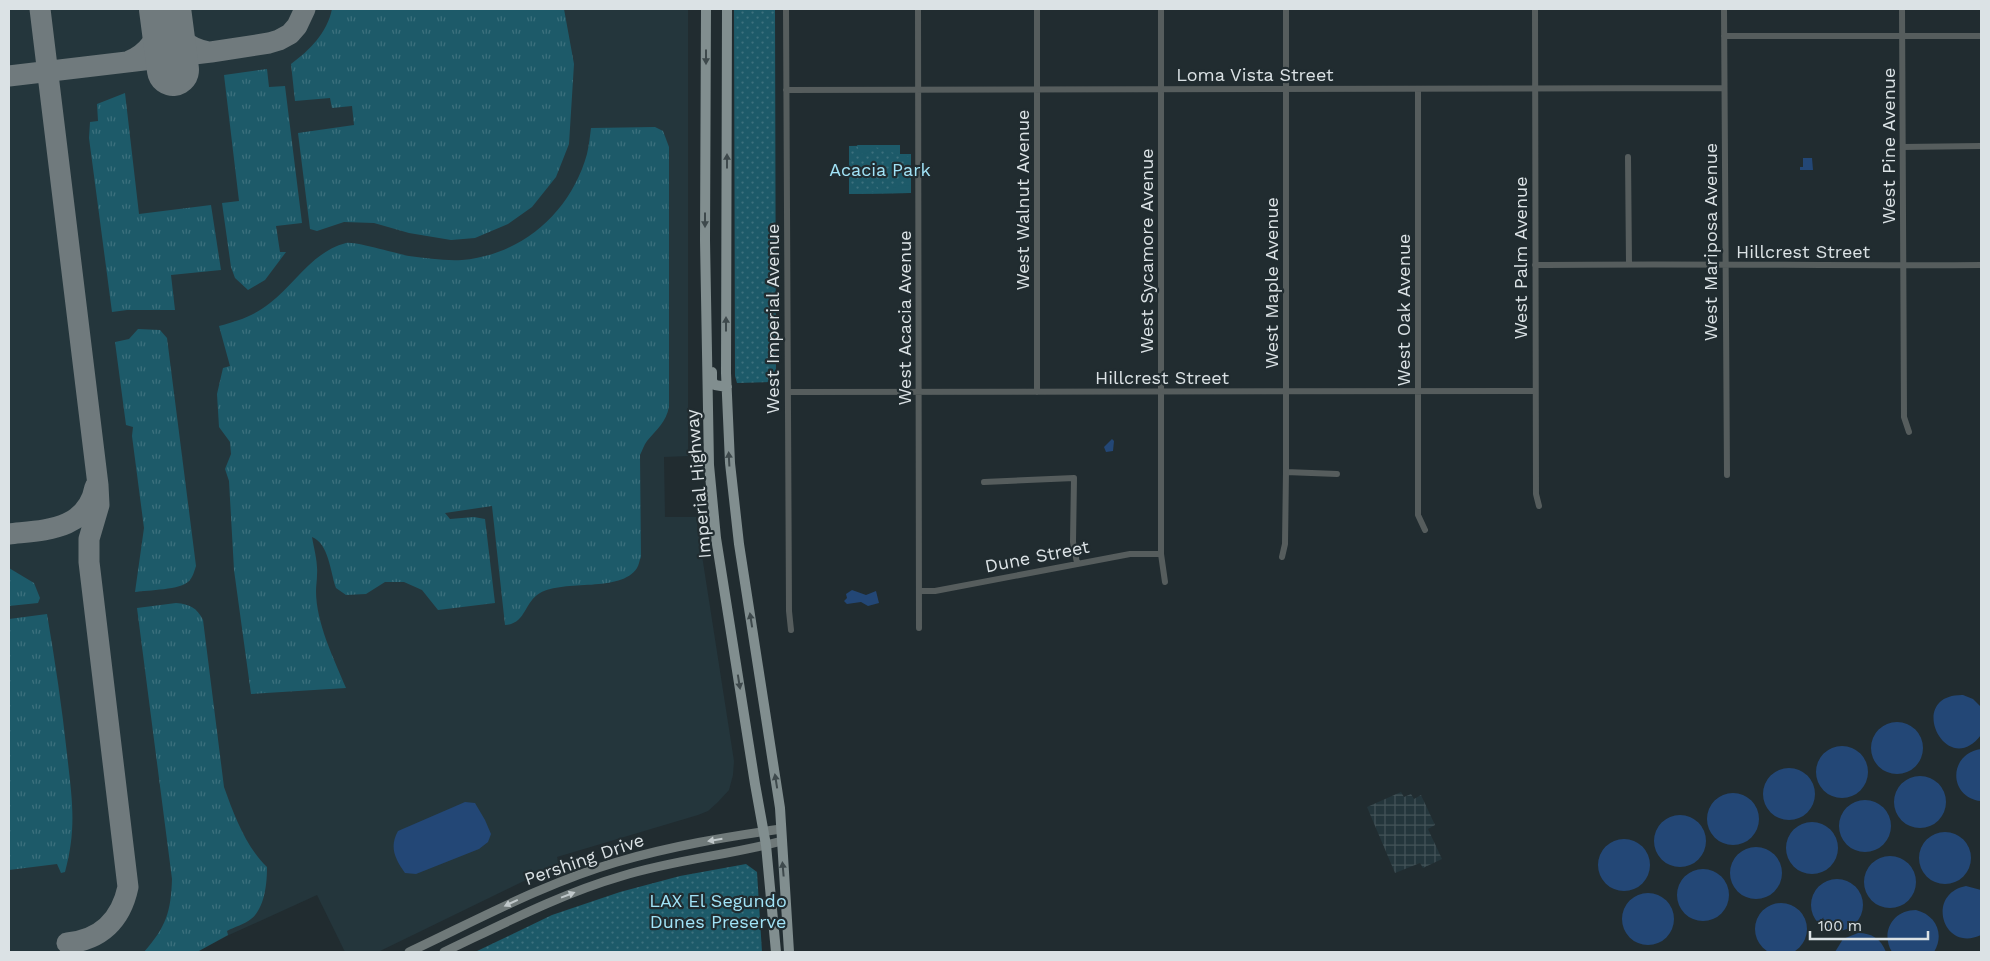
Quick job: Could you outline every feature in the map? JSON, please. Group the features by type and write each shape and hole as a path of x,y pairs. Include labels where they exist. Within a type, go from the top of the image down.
{"main road":[{"name":"Imperial Highway","path":"706,9 707,432 716,538 766,845 776,952"},
{"name":"Imperial Highway","path":"726,9 727,387 730,463 734,504 777,786 789,952"},
{"path":"706,338 711,344 712,381 715,385 727,387"},
{"name":"Pershing Drive","path":"409,952 539,890 591,870 671,848 781,829"},
{"name":"Pershing Drive","path":"444,952 544,904 622,876 674,862 782,841"}],"street":[{"name":"West Imperial Avenue","path":"786,9 789,611 791,630"},
{"name":"West Acacia Avenue","path":"918,9 920,628"},
{"name":"West Walnut Avenue","path":"1037,9 1037,392"},
{"name":"West Sycamore Avenue","path":"1160,9 1161,554 1165,582"},
{"name":"West Maple Avenue","path":"1282,557 1285,544 1286,472 1286,9"},
{"name":"West Palm Avenue","path":"1535,9 1535,391 1536,494 1539,506"},
{"name":"West Mariposa Avenue","path":"1724,9 1724,266 1727,475"},
{"name":"West Pine Avenue","path":"1902,9 1904,417 1909,432"},
{"path":"1724,36 1981,36"},
{"name":"Loma Vista Street","path":"786,90 1724,88"},
{"name":"West Oak Avenue","path":"1418,89 1418,515 1425,530"},
{"path":"1903,147 1981,146"},
{"path":"1628,157 1629,264"},
{"name":"Hillcrest Street","path":"1535,265 1981,265"},
{"name":"Hillcrest Street","path":"788,392 1535,391"},
{"path":"1286,472 1337,474"},
{"path":"984,482 1074,478 1073,542 1077,563"},
{"name":"Dune Street","path":"920,591 935,591 1130,554 1161,554"}],"shaded area":[{"path":"9,9 688,9 688,456 664,457 665,517 696,517 734,761 729,790 708,811 557,857 559,864 378,952 345,952 317,895 229,935 197,952 9,952"},
{"path":"1803,158 1812,158 1813,170 1800,170 1800,167 1803,167"},
{"path":"1112,439 1114,441 1113,451 1106,452 1104,447"},
{"path":"852,590 866,595 876,591 879,603 868,606 861,602 847,604 844,601 847,598 846,594"},
{"path":"1963,695 1973,699 1981,707 1981,735 1968,746 1955,748 1944,742 1937,732 1934,719 1936,707 1945,698"},
{"path":"1892,722 1902,722 1916,729 1923,743 1923,753 1916,767 1902,774 1892,774 1882,770 1875,763 1871,753 1871,743 1875,733 1882,726"},
{"path":"1837,746 1847,746 1861,753 1868,767 1868,777 1861,791 1847,798 1837,798 1827,794 1820,787 1816,777 1816,767 1820,757 1827,750"},
{"path":"1981,749 1981,801 1970,798 1962,792 1956,775 1962,759 1970,753"},
{"path":"1784,768 1794,768 1808,775 1815,789 1815,799 1808,813 1794,820 1784,820 1774,816 1767,809 1763,799 1763,789 1767,779 1774,772"},
{"path":"1915,776 1925,776 1939,783 1946,797 1946,807 1939,821 1925,828 1915,828 1905,824 1898,817 1894,807 1894,797 1898,787 1905,780"},
{"path":"1401,792 1404,797 1411,794 1414,799 1421,795 1435,825 1428,829 1442,859 1423,868 1420,863 1395,873 1367,807"},
{"path":"1728,793 1738,793 1752,800 1759,814 1759,824 1752,838 1738,845 1728,845 1718,841 1711,834 1707,824 1707,814 1711,804 1718,797"},
{"path":"1860,800 1870,800 1884,807 1891,821 1891,831 1884,845 1870,852 1860,852 1850,848 1843,841 1839,831 1839,821 1843,811 1850,804"},
{"path":"465,802 475,803 485,820 491,834 488,842 479,849 416,874 405,873 394,853 394,842 398,831"},
{"path":"1675,815 1685,815 1699,822 1706,836 1706,846 1699,860 1685,867 1675,867 1665,863 1658,856 1654,846 1654,836 1658,826 1665,819"},
{"path":"1807,822 1817,822 1831,829 1838,843 1838,853 1831,867 1817,874 1807,874 1797,870 1790,863 1786,853 1786,843 1790,833 1797,826"},
{"path":"1940,832 1950,832 1964,839 1971,853 1971,863 1964,877 1950,884 1940,884 1930,880 1923,873 1919,863 1919,853 1923,843 1930,836"},
{"path":"1619,839 1629,839 1643,846 1650,860 1650,870 1643,884 1629,891 1619,891 1609,887 1602,880 1598,870 1598,860 1602,850 1609,843"},
{"path":"1751,847 1761,847 1775,854 1782,868 1782,878 1775,892 1761,899 1751,899 1741,895 1734,888 1730,878 1730,868 1734,858 1741,851"},
{"path":"1885,856 1895,856 1909,863 1916,877 1916,887 1909,901 1895,908 1885,908 1875,904 1868,897 1864,887 1864,877 1868,867 1875,860"},
{"path":"1698,869 1708,869 1722,876 1729,890 1729,900 1722,914 1708,921 1698,921 1688,917 1681,910 1677,900 1677,890 1681,880 1688,873"},
{"path":"1832,879 1842,879 1856,886 1863,900 1863,910 1856,924 1842,931 1832,931 1822,927 1815,920 1811,910 1811,900 1815,890 1822,883"},
{"path":"1966,886 1981,890 1981,935 1968,938 1957,936 1949,930 1944,920 1943,910 1946,900 1953,891"},
{"path":"1643,893 1653,893 1667,900 1674,914 1674,924 1667,938 1653,945 1643,945 1633,941 1626,934 1622,924 1622,914 1626,904 1633,897"},
{"path":"1781,903 1795,907 1803,915 1807,929 1803,943 1795,951 1781,955 1767,951 1759,943 1755,929 1759,915 1767,907"},
{"path":"1916,910 1929,916 1937,926 1939,939 1934,952 1892,952 1887,937 1891,924 1901,914"},
{"path":"1858,933 1868,934 1875,938 1886,952 1835,952 1843,939"}],"green space":[{"path":"332,9 564,9 574,64 569,144 556,177 532,207 508,224 475,238 451,240 409,233 374,223 344,222 317,231 310,229 298,133 354,125 352,106 332,108 330,98 295,101 291,64 317,40 330,18"},
{"path":"734,9 775,9 776,382 737,383 735,376"},
{"path":"267,69 269,87 285,86 302,223 276,226 280,252 286,252 265,280 248,290 235,278 231,267 222,203 239,201 224,75"},
{"path":"125,93 139,214 211,205 221,270 171,275 175,310 127,310 112,312 89,138 90,122 98,121 97,104"},
{"path":"655,127 663,131 669,147 669,407 663,421 647,441 640,455 641,557 637,568 629,576 618,580 550,589 540,593 517,621 505,625 492,506 445,513 450,519 474,517 485,519 495,603 438,610 422,590 404,582 385,582 366,594 346,595 336,588 325,552 318,541 312,537 317,565 316,591 319,616 326,641 346,688 251,694 234,570 229,481 225,469 231,454 230,442 219,427 217,394 223,368 230,366 219,326 246,318 264,308 323,253 346,243 409,256 449,260 484,256 505,249 524,240 541,227 556,212 569,194 587,154 591,128"},
{"path":"857,145 900,145 900,155 891,152 886,155 884,149 874,147 868,153 862,154"},
{"name":"Acacia Park","path":"900,145 900,154 911,154 911,193 849,194 849,146"},
{"path":"905,156 910,157 910,184 905,184"},
{"path":"882,180 881,188 884,190 891,190 898,185 910,186 910,193 849,194 854,187 856,190 877,192 879,189 876,185"},
{"path":"138,329 160,330 167,338 196,566 192,578 185,584 172,588 135,592 144,528 132,436 133,427 126,425 115,342 129,339"},
{"path":"9,568 34,583 40,598 38,603 9,606"},
{"path":"176,603 192,607 203,620 224,787 236,819 247,840 267,867 266,880 262,902 256,914 249,921 227,931 228,935 197,952 144,952 158,935 166,919 169,910 172,879 137,608"},
{"path":"47,614 61,701 72,800 69,856 65,872 61,873 57,864 9,870 9,619"},
{"name":"LAX El Segundo Dunes Preserve","path":"746,864 757,872 762,952 475,952 552,915 620,892 680,876"}],"taxiway":[{"path":"40,9 98,485 99,505 89,539 89,562 128,887 120,909 108,926 90,938 67,943"},
{"path":"9,76 211,52 269,43 290,34 297,26 305,9"},
{"path":"166,14 177,34 187,44 209,52"},
{"path":"129,61 143,53 153,42 161,29 166,14"},
{"path":"9,534 49,529 62,526 73,520 83,512 90,501 95,487"}],"runway":[{"path":"165,9 173,70"}]}
